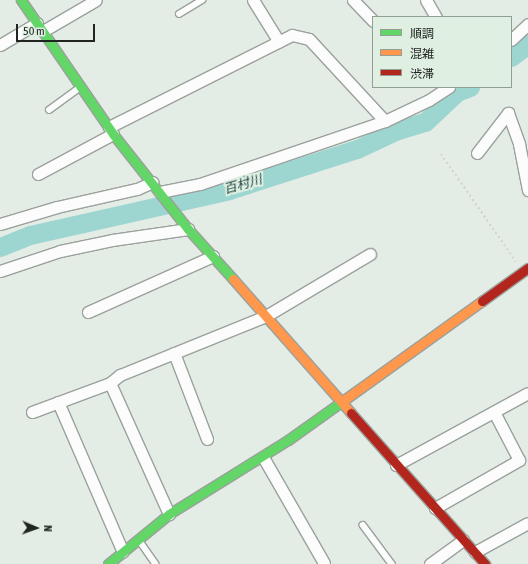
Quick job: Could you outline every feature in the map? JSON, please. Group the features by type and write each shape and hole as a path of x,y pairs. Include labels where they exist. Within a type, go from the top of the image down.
{"street":[{"path":"21,0 111,130 153,182 188,229 343,402 396,465 485,564"},
{"path":"0,45 96,0"},
{"path":"253,0 279,42"},
{"path":"353,0 372,20"},
{"path":"426,0 435,16"},
{"path":"512,39 528,24"},
{"path":"38,174 111,130 292,35 309,39 385,121"},
{"path":"162,195 200,184 385,121 429,100 447,88"},
{"path":"477,153 508,112 519,144 528,190"},
{"path":"0,224 57,207 137,189 153,182"},
{"path":"0,271 75,248 188,229"},
{"path":"32,412 110,383 120,375 266,316 370,254"},
{"path":"88,312 213,256"},
{"path":"108,564 169,514 263,457 343,402 525,270"},
{"path":"174,353 207,439"},
{"path":"110,383 169,514"},
{"path":"396,465 528,393"},
{"path":"58,402 123,552"},
{"path":"435,508 519,460 494,412"},
{"path":"263,457 324,563"},
{"path":"474,552 528,523"},
{"path":"430,564 463,540"}],"lane":[{"path":"179,14 202,0"},
{"path":"49,110 81,87"},
{"path":"363,525 392,564"},
{"path":"139,540 156,564"}],"path":[{"path":"441,154 525,270"}],"waterway":[{"name":"百村川","path":"512,56 528,44"},
{"name":"百村川","path":"0,247 30,235 229,190 357,149 395,131 425,122 457,92 467,88"}],"traffic: fast":[{"path":"21,0 113,134 188,229 233,279"},
{"path":"108,564 169,514 288,440 344,400"}],"traffic: slow":[{"path":"233,279 351,413"},
{"path":"344,400 482,301"}],"traffic: jam":[{"path":"482,301 528,268"},
{"path":"351,413 485,564"}]}
